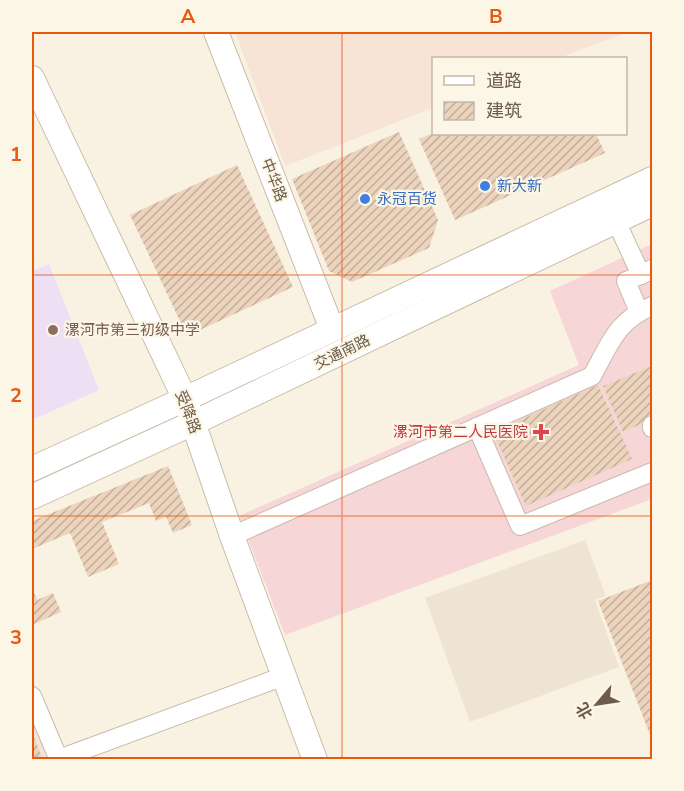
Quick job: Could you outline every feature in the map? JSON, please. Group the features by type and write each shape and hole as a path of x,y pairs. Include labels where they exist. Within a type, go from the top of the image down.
{"main road":[{"name":"中华路","path":"216,32 332,329"},
{"name":"受降路","path":"32,78 185,399 232,536 315,759"},
{"name":"交通南路","path":"32,469 652,179"},
{"name":"交通南路","path":"32,497 193,423 652,204"}],"street":[{"path":"232,536 592,376 622,324 646,309 626,281 647,272 616,221"},
{"path":"477,427 520,526 652,472"},
{"path":"32,696 59,759 284,676"}],"shaded area":[{"path":"235,32 628,32 562,57 432,57 432,108 285,166"},
{"name":"漯河市第二人民医院","path":"652,244 652,499 285,635 239,516 579,365 550,291"},
{"name":"漯河市第三初级中学","path":"49,264 99,390 32,420 32,271"},
{"path":"585,540 606,596 595,600 619,667 470,722 425,598"},
{"path":"32,678 66,759 32,759"}],"building":[{"name":"永冠百货","path":"399,132 438,220 429,248 352,282 329,271 292,179"},
{"name":"新大新","path":"432,134 596,135 605,153 455,220 419,139"},
{"path":"237,165 293,287 187,336 130,215"},
{"path":"652,366 652,419 623,432 603,386"},
{"path":"598,385 632,459 526,506 493,432"},
{"path":"168,466 192,525 173,533 166,517 156,521 149,503 102,522 119,564 88,577 70,533 32,549 32,521"},
{"path":"652,580 652,740 598,601"},
{"path":"32,587 37,600 53,593 61,612 32,625"},
{"path":"32,732 43,760 32,760"}],"place":[{"name":"新大新","path":"485,186"},
{"name":"永冠百货","path":"365,199"},
{"name":"漯河市第三初级中学","path":"53,330"},
{"name":"漯河市第二人民医院","path":"541,432"}]}
